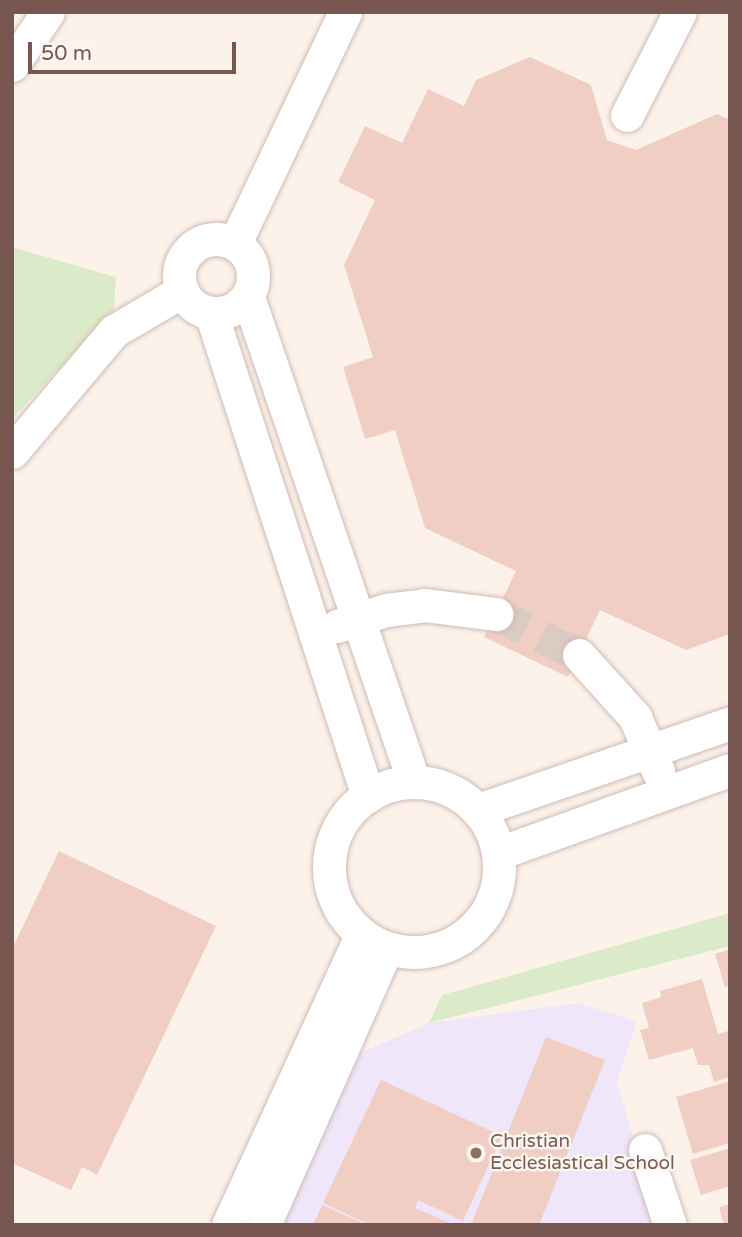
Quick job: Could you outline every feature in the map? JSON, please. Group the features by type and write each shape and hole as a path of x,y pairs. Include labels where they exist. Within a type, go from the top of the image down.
{"street":[{"path":"12,65 48,12"},
{"path":"235,243 345,12"},
{"path":"626,115 680,12"},
{"path":"212,238 235,243 251,261 253,286 248,297 232,310 211,313 199,309 181,291 179,268 191,248 212,238"},
{"path":"12,452 114,331 181,291"},
{"path":"248,297 414,782"},
{"path":"211,313 368,796"},
{"path":"316,634 358,618 424,605 496,614"},
{"path":"579,654 635,717 667,792"},
{"path":"478,810 730,723"},
{"path":"499,853 730,769"},
{"path":"414,782 449,790 478,810 499,853 499,882 489,909 470,932 444,947 416,953 374,941 338,903 329,863 334,837 348,814 368,796 414,782"},
{"path":"228,1225 374,941"},
{"path":"264,1225 374,941"},
{"path":"645,1150 670,1225"}],"shaded area":[{"name":"Christian Ecclesiastical School","path":"579,1003 637,1022 617,1082 659,1225 280,1225 361,1053 429,1023"}],"green space":[{"path":"12,247 116,277 114,309 12,419"},
{"path":"730,913 730,946 429,1023 442,995"}],"building":[{"path":"530,57 591,85 607,140 636,150 717,114 730,120 730,634 686,650 600,610 568,677 484,637 516,571 425,528 395,430 365,439 343,367 373,357 344,265 375,200 338,182 365,126 402,143 428,89 464,106 476,80"},
{"path":"59,851 216,926 97,1175 82,1167 71,1190 12,1163 12,949"},
{"path":"730,949 730,986 725,987 715,954"},
{"path":"702,979 718,1034 728,1031 730,1038 730,1077 714,1082 709,1065 698,1065 693,1048 649,1060 640,1030 649,1028 642,1003 661,997 660,991"},
{"path":"546,1037 605,1060 539,1225 471,1225"},
{"path":"381,1080 502,1136 463,1221 418,1200 415,1208 454,1225 370,1225 323,1203"},
{"path":"730,1081 730,1143 693,1154 676,1097"},
{"path":"730,1148 730,1186 701,1195 690,1160"},
{"path":"730,1204 730,1225 724,1225 719,1207"},
{"path":"322,1205 367,1225 313,1225"}],"tunnel":[{"path":"496,614 579,655"}],"place":[{"name":"Christian Ecclesiastical School","path":"476,1153"}]}
